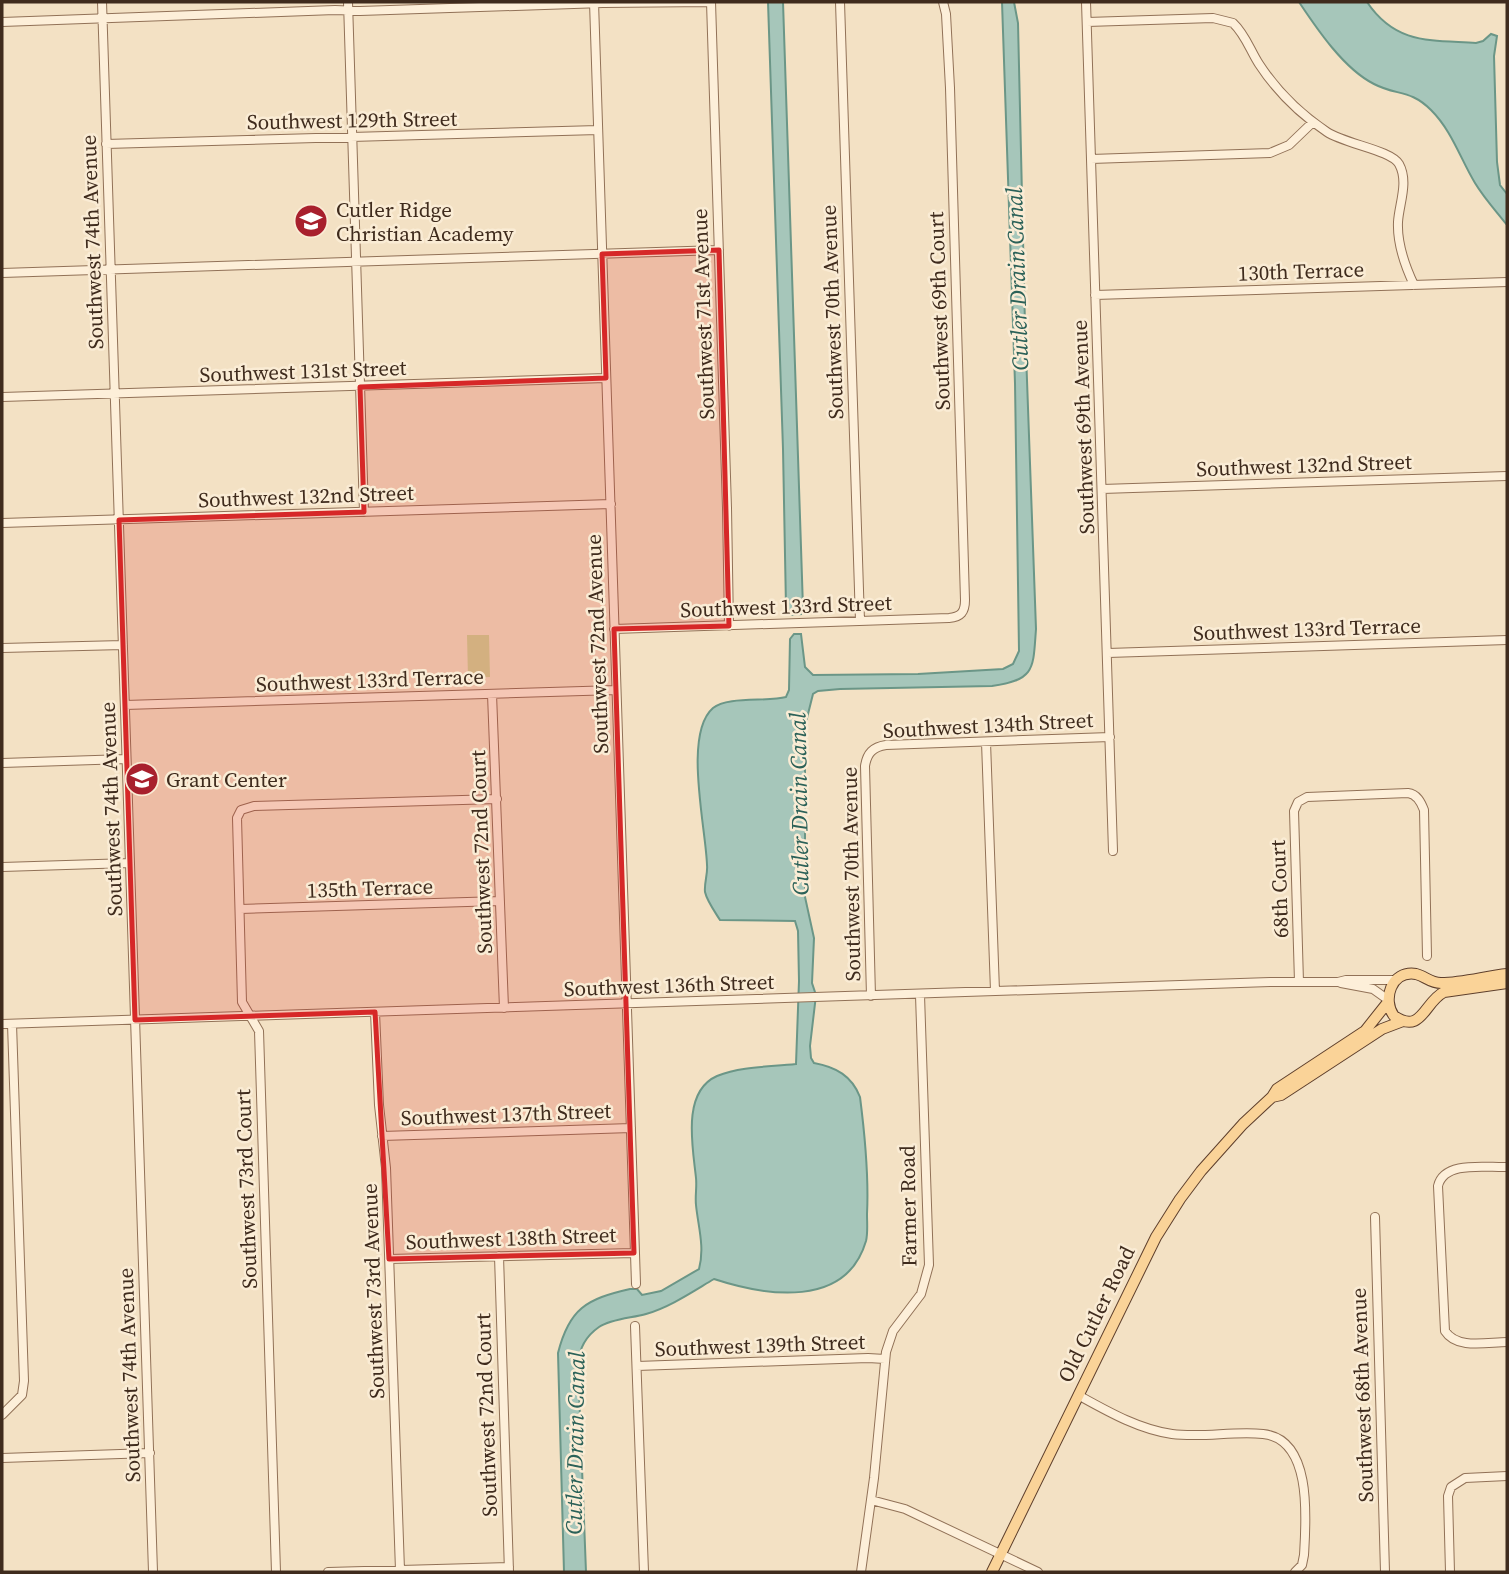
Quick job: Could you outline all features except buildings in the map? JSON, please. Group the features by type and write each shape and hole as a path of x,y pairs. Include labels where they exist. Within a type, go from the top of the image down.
{"main road":[{"path":"1272,1097 1277,1088 1365,1031 1387,1001 1396,980 1414,974 1443,983 1507,974"},
{"path":"1427,980 1429,1004"},
{"path":"1272,1097 1281,1095 1382,1030 1403,1021 1420,1018 1437,995 1448,990 1507,983"},
{"path":"1387,1001 1391,1013 1403,1021"},
{"name":"Old Cutler Road","path":"992,1572 1148,1251 1180,1199 1220,1148 1272,1097"}],"street":[{"name":"Southwest 74th Avenue","path":"102,2 153,1572"},
{"path":"2,22 348,6 711,2"},
{"name":"Southwest 71st Avenue","path":"711,2 729,626"},
{"name":"Southwest 70th Avenue","path":"840,2 860,621"},
{"name":"Southwest 69th Court","path":"943,2 946,14 950,101 965,572 965,605 958,616"},
{"name":"Southwest 69th Avenue","path":"1086,2 1113,851"},
{"name":"Southwest 72nd Avenue","path":"594,3 636,1284"},
{"path":"348,6 364,512"},
{"path":"1087,22 1213,18 1229,21 1241,32 1256,60 1275,86 1313,122 1346,142 1386,153 1399,165 1403,186 1398,220 1399,241 1414,285"},
{"path":"1091,159 1270,153 1289,145 1313,122"},
{"name":"Southwest 129th Street","path":"106,144 598,130"},
{"path":"2,273 719,250"},
{"name":"130th Terrace","path":"1095,295 1507,282"},
{"name":"Southwest 131st Street","path":"2,397 606,378"},
{"name":"Southwest 132nd Street","path":"1102,489 1507,476"},
{"name":"Southwest 132nd Street","path":"2,523 611,504"},
{"name":"Southwest 133rd Street","path":"614,629 958,616"},
{"name":"Southwest 133rd Terrace","path":"1108,653 1507,640"},
{"path":"2,648 123,645"},
{"name":"Southwest 133rd Terrace","path":"125,705 616,690"},
{"name":"Southwest 72nd Court","path":"492,694 504,1008"},
{"name":"Southwest 134th Street","path":"869,752 886,745 1110,737"},
{"path":"986,742 995,991"},
{"name":"Southwest 70th Avenue","path":"869,752 865,766 871,996"},
{"path":"2,763 126,759"},
{"name":"68th Court","path":"1299,982 1294,811 1302,798 1412,793 1420,801 1423,810 1427,956"},
{"name":"Southwest 73rd Court","path":"276,1572 259,1031 242,1002 237,822 242,810 258,806 497,799"},
{"path":"2,867 130,863"},
{"name":"135th Terrace","path":"240,909 500,901"},
{"name":"Southwest 136th Street","path":"1338,982 1396,980"},
{"name":"Southwest 136th Street","path":"2,1024 1299,982 1338,982 1373,989 1387,1001"},
{"name":"Farmer Road","path":"862,1572 885,1359 893,1331 921,1294 929,1265 920,995"},
{"name":"Southwest 73rd Avenue","path":"375,1012 385,1158 400,1570"},
{"path":"2,1415 16,1403 23,1392 12,1024"},
{"name":"Southwest 137th Street","path":"382,1136 631,1128"},
{"path":"1507,1167 1455,1169 1443,1175 1438,1186 1442,1313 1445,1331 1449,1338 1461,1343 1507,1342"},
{"name":"Southwest 68th Avenue","path":"1375,1217 1385,1572"},
{"name":"Southwest 138th Street","path":"389,1259 634,1253"},
{"name":"Southwest 72nd Court","path":"499,1256 509,1569"},
{"path":"635,1326 644,1572"},
{"name":"Southwest 139th Street","path":"637,1366 885,1359"},
{"path":"1077,1395 1130,1421 1158,1431 1181,1435 1265,1434 1284,1444 1299,1464 1303,1485 1304,1555 1302,1565 1295,1572"},
{"path":"2,1458 150,1453"},
{"path":"1450,1572 1448,1494 1454,1483 1465,1478 1507,1476"},
{"path":"871,1500 905,1509 1038,1572"},
{"path":"328,1572 509,1569"}],"highlighted area":[{"path":"719,250 729,626 614,629 634,1253 389,1259 375,1012 135,1020 119,520 364,512 360,387 606,378 602,254"}],"green space":[{"path":"467,635 489,635 490,677 468,678"}],"water":[{"path":"768,2 783,2 803,608 801,614 791,615 786,607"},
{"name":"Cutler Drain Canal","path":"1002,2 1014,2 1018,23 1036,629 1032,663 1024,676 992,686 840,689 813,694 805,726 805,897 814,938 812,983 816,995 811,1058 814,1063 829,1067 848,1078 860,1097 867,1170 866,1241 856,1263 841,1278 823,1287 802,1292 780,1292 757,1290 714,1279 664,1307 609,1322 590,1334 580,1353 578,1364 586,1572 564,1572 558,1353 562,1338 574,1316 591,1302 630,1289 637,1289 642,1295 661,1291 699,1269 701,1245 692,1137 694,1107 698,1094 717,1076 746,1069 796,1064 799,981 798,931 795,921 720,920 705,892 707,865 698,782 699,738 704,721 719,704 786,697 789,690 790,639 794,634 801,634 805,667 813,675 918,674 1003,669 1013,664 1019,651 1015,383"},
{"path":"1299,2 1367,2 1390,26 1415,38 1476,43 1491,34 1497,36 1494,56 1497,162 1500,185 1507,194 1507,225 1479,189 1450,136 1431,110 1410,96 1374,84 1352,69 1332,48"}],"place":[{"name":"Cutler Ridge Christian Academy","path":"311,221"},
{"name":"Grant Center","path":"142,779"}]}
